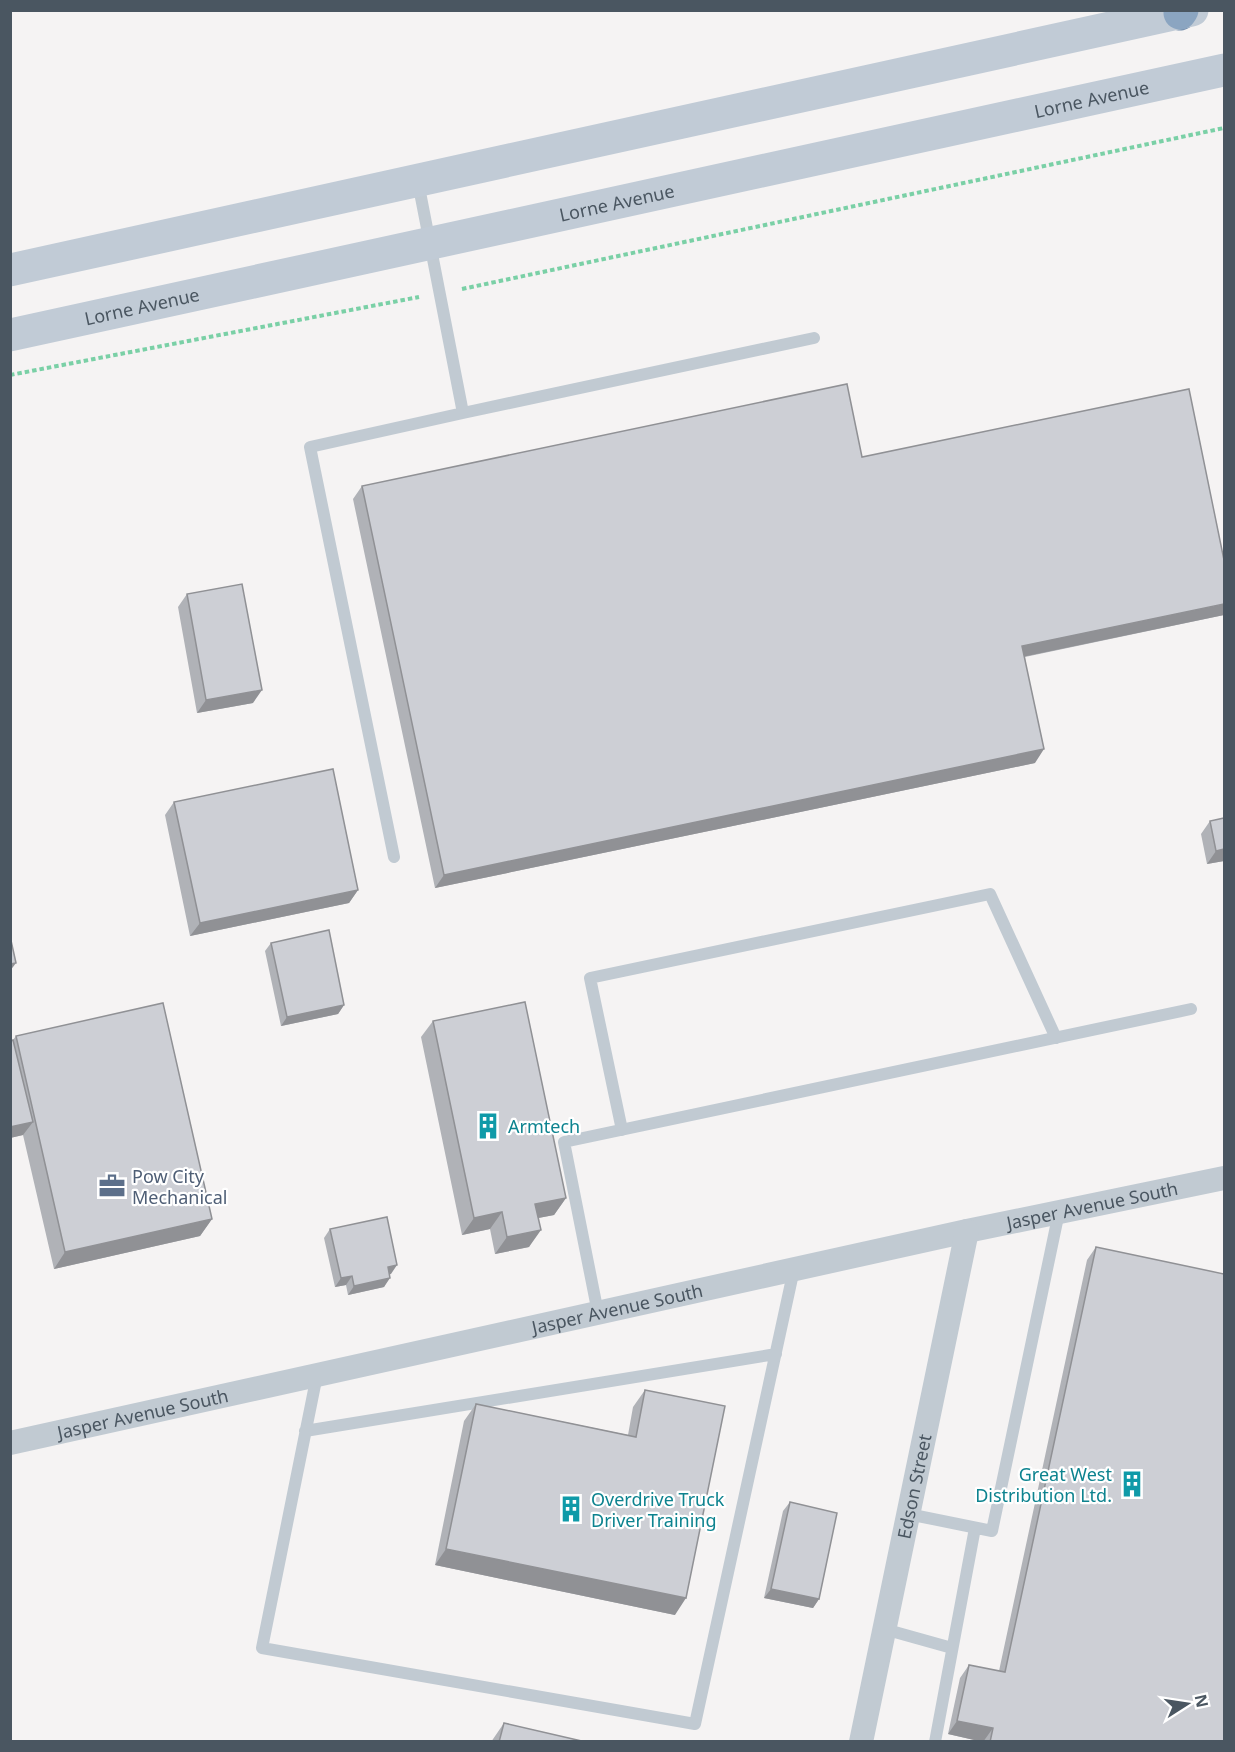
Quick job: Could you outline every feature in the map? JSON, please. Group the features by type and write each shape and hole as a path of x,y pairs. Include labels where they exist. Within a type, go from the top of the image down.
{"main road":[{"path":"10,270 1185,11"},
{"name":"Lorne Avenue","path":"10,335 1224,70"}],"street":[{"name":"Jasper Avenue South","path":"10,1443 967,1231 1224,1178"},
{"name":"Edson Street","path":"861,1742 967,1231"}],"lane":[{"path":"418,181 432,243 463,413"},
{"path":"394,857 310,447 814,338"},
{"path":"622,1130 590,978 990,894 1056,1038"},
{"path":"598,1312 564,1142 1191,1009"},
{"path":"908,1514 992,1531 1059,1212"},
{"path":"317,1375 262,1648 695,1724 794,1269"},
{"path":"305,1431 776,1354"},
{"path":"935,1742 975,1528"},
{"path":"884,1629 952,1648"}],"path":[{"path":"10,375 441,293 1224,128"}],"building":[{"path":"847,384 862,457 1189,389 1224,560 1224,604 1022,646 1044,749 444,875 362,486"},
{"path":"242,584 262,690 206,700 187,594"},
{"path":"333,769 358,890 200,923 174,802"},
{"path":"1224,818 1224,849 1216,851 1210,821"},
{"path":"329,930 344,1005 287,1017 271,943"},
{"path":"10,936 16,963 10,964"},
{"name":"Armtech","path":"525,1002 566,1198 535,1204 541,1230 507,1237 502,1212 474,1218 433,1021"},
{"name":"Pow City Mechanical","path":"163,1003 212,1219 65,1252 16,1036"},
{"path":"13,1040 33,1122 10,1127 10,1041"},
{"path":"387,1217 397,1265 388,1267 390,1278 354,1286 352,1276 341,1278 330,1229"},
{"name":"Great West Distribution Ltd.","path":"1096,1247 1224,1274 1224,1742 990,1742 993,1728 957,1721 969,1665 1005,1672"},
{"name":"Overdrive Truck Driver Training","path":"645,1390 725,1406 686,1598 446,1549 476,1404 636,1437"},
{"path":"790,1502 837,1513 819,1599 771,1589"},
{"path":"504,1723 586,1742 499,1742"}],"place":[{"name":"Armtech","path":"488,1126"},
{"name":"Pow City Mechanical","path":"112,1186"},
{"name":"Great West Distribution Ltd.","path":"1132,1484"},
{"name":"Overdrive Truck Driver Training","path":"571,1509"}]}
